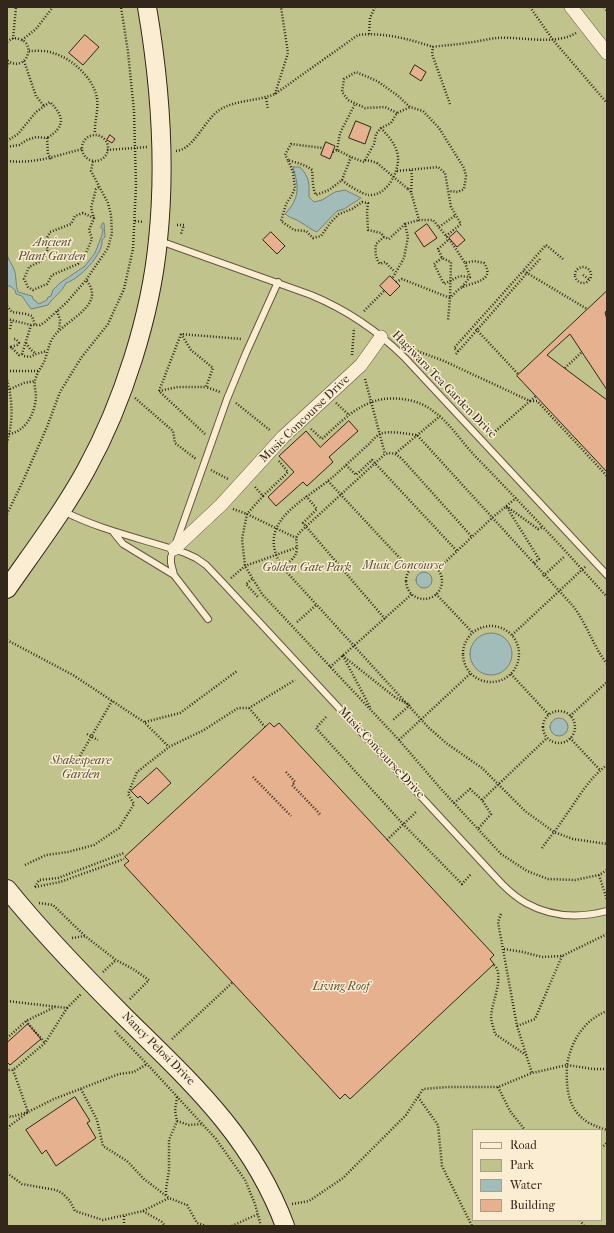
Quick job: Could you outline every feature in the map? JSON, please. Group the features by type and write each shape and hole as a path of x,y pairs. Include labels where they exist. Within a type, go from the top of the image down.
{"street":[{"path":"7,589 62,510 98,448 123,387 146,309 158,240 161,198 160,128 155,57 148,7"},
{"path":"571,7 607,53"},
{"name":"Music Concourse Drive","path":"174,549 221,505 283,437 361,365 382,337"},
{"name":"Nancy Pelosi Drive","path":"7,889 70,961 218,1111 260,1171 285,1226"}],"lane":[{"name":"Hagiwara Tea Garden Drive","path":"158,240 278,282 335,306 382,337 406,358 607,575"},
{"path":"174,575 171,563 174,549 227,399 278,282"},
{"name":"Music Concourse Drive","path":"62,510 80,520 113,532 174,549 196,558 219,578 510,891 526,903 555,913 577,916 607,911"},
{"path":"113,532 123,544 174,575 208,619"}],"path":[{"path":"13,38 16,7"},
{"path":"22,40 36,29 53,7"},
{"path":"7,514 47,427 60,392 81,358 108,324 124,289 133,248 136,148 128,52 121,7"},
{"path":"275,94 288,53 281,7"},
{"path":"369,34 370,18 375,7"},
{"path":"530,7 553,40 607,103"},
{"path":"604,7 607,10"},
{"path":"174,151 184,149 211,118 221,109 266,98 275,94 358,35 369,34 395,37 415,41 433,47 497,38 553,40 572,35 585,26"},
{"path":"7,42 13,38 22,40 27,44 29,51 24,61 18,63 8,61 7,67"},
{"path":"433,47 432,54 450,104"},
{"path":"29,51 52,52 66,58 79,68 90,81 96,95 97,108 95,134"},
{"path":"24,61 36,96 44,106"},
{"path":"397,113 385,108 365,108 348,100 342,92 344,79 356,72 377,81 397,95 410,107 424,111 439,128 464,168 466,176 464,190 458,192 449,191"},
{"path":"266,98 268,109"},
{"path":"7,140 18,134 36,112 50,102 61,116 62,121 57,132 46,138 36,137 19,145 7,148"},
{"path":"337,150 340,133 355,104"},
{"path":"365,160 374,144 376,134 381,128 391,123 397,113 410,107"},
{"path":"342,180 364,194 374,195 384,189 397,171 398,156 393,143 381,128"},
{"path":"95,134 104,138 107,142 107,150 102,159 93,161 87,159 83,155 82,144 90,135 95,134"},
{"path":"46,138 48,154 51,159"},
{"path":"323,148 291,144 285,155 293,172 295,188 286,204 281,221 294,230 306,231 313,238 321,236 339,214 352,209 362,202 368,202 368,230 381,233 384,237 389,239 405,224 420,220 433,220 449,239 465,263 470,277"},
{"path":"107,150 149,147"},
{"path":"7,161 34,162 51,159 82,149"},
{"path":"333,152 337,150"},
{"path":"337,150 364,162 365,160 377,163 411,192"},
{"path":"288,160 305,165 312,170 314,184 313,190 316,195 329,190 342,180 345,176 351,157"},
{"path":"7,319 31,325 40,325 45,322 67,302 86,280 108,248 112,233 111,215 108,203 91,171 93,161"},
{"path":"397,171 438,167 446,173 446,184 449,191 451,206 461,224 446,236"},
{"path":"411,169 411,192 420,220"},
{"path":"94,218 83,213 75,216 71,224 50,232 45,242 48,249 43,260 29,267 24,279 28,287 33,290 47,284 52,275 78,264 85,255 92,239 89,230 94,218 91,208 96,189 100,187"},
{"path":"439,227 456,215"},
{"path":"135,221 146,222"},
{"path":"177,225 184,224 181,234"},
{"path":"392,279 404,258 408,237 405,224"},
{"path":"384,237 376,244 376,259 380,264 385,262 395,272"},
{"path":"448,320 451,262 442,258 438,249 449,239"},
{"path":"540,259 457,353 454,348 547,244 563,259"},
{"path":"442,258 434,264 444,284 460,276 470,277"},
{"path":"462,287 485,278 487,272 487,267 484,263 474,261 465,263"},
{"path":"582,268 589,269 592,276 590,280 585,283 577,281 575,274 576,270 582,268"},
{"path":"523,271 587,309"},
{"path":"583,275 590,280"},
{"path":"450,298 470,277"},
{"path":"396,282 402,279 450,298"},
{"path":"9,434 14,433 24,427 34,410 36,398 35,381 45,360 51,340 89,304 93,293 91,286 86,280"},
{"path":"364,311 384,291"},
{"path":"7,306 12,312 32,316 35,325"},
{"path":"57,311 60,320 59,331"},
{"path":"7,329 10,329 12,320"},
{"path":"22,354 31,325"},
{"path":"473,326 518,374"},
{"path":"350,376 354,327"},
{"path":"181,334 242,339 246,353"},
{"path":"181,334 191,350 213,368 206,387"},
{"path":"159,391 181,334"},
{"path":"7,348 17,346 19,343 16,339 13,339"},
{"path":"26,343 36,354"},
{"path":"11,347 19,355 22,354 30,357 47,350"},
{"path":"408,348 444,361 530,401 537,401 607,476"},
{"path":"565,368 582,352"},
{"path":"361,365 381,434 385,454"},
{"path":"7,371 39,371"},
{"path":"7,380 10,389 12,422 7,443"},
{"path":"10,389 24,383 35,381"},
{"path":"123,387 173,431 175,443 204,466 243,481 263,496"},
{"path":"159,391 178,387 206,387 222,393"},
{"path":"159,391 204,434 207,435"},
{"path":"483,442 536,396"},
{"path":"302,420 322,439 348,414 371,402 389,398 409,400 432,410 440,416 471,452 543,526 607,597"},
{"path":"236,403 274,434 283,437"},
{"path":"296,538 385,454 396,453 440,416"},
{"path":"607,664 596,648 578,612 417,435 396,432 381,434 328,481 306,496 286,513 280,520 276,529 273,542 276,555 283,568 410,705 421,719 446,743 482,768 530,815 554,832 591,843 607,844"},
{"path":"270,450 288,472 247,514 242,539 245,566 262,594 373,711 500,854 527,871 548,878 575,880 599,875 607,870"},
{"path":"396,453 472,537"},
{"path":"346,465 356,475 372,460 457,552"},
{"path":"328,481 410,569"},
{"path":"306,496 317,509 303,523 385,619"},
{"path":"438,569 492,518 516,498"},
{"path":"506,506 538,529 543,526"},
{"path":"506,506 539,559 534,564"},
{"path":"247,514 296,538"},
{"path":"283,568 297,554 298,547 296,538"},
{"path":"231,578 245,566 298,547"},
{"path":"542,576 564,557"},
{"path":"424,562 429,563 438,569 442,579 440,590 436,594 427,599 422,599 412,594 406,585 407,574 410,569 419,563 424,562"},
{"path":"512,635 588,564"},
{"path":"252,579 246,584 259,598"},
{"path":"330,667 412,594"},
{"path":"436,594 473,634"},
{"path":"297,622 316,605"},
{"path":"493,626 504,629 512,635 517,644 519,656 517,666 511,674 501,680 490,682 480,679 471,673 465,663 464,653 466,642 473,634 482,628 493,626"},
{"path":"7,640 73,675 144,722 170,747"},
{"path":"343,656 396,698 410,705"},
{"path":"343,656 373,711"},
{"path":"144,722 180,714 237,671"},
{"path":"399,740 471,673"},
{"path":"511,674 549,715"},
{"path":"25,864 46,855 68,852 94,845 119,828 134,804 128,794 137,772 170,747 204,730 238,708 249,708 295,680"},
{"path":"570,716 607,682"},
{"path":"80,756 112,701"},
{"path":"392,721 410,705"},
{"path":"249,708 265,727"},
{"path":"558,711 564,712 570,716 573,720 575,728 574,733 570,738 565,742 558,743 547,738 543,727 545,720 549,715 558,711"},
{"path":"326,717 316,728 403,824 462,884 471,874"},
{"path":"87,734 98,740"},
{"path":"482,800 547,738"},
{"path":"570,738 600,770"},
{"path":"542,848 565,818 577,798 600,770 607,765"},
{"path":"286,772 295,782 292,785 320,814 318,815"},
{"path":"253,777 291,816"},
{"path":"454,803 470,789 482,800 491,814 478,829"},
{"path":"387,840 417,811"},
{"path":"124,853 58,878 40,880 35,887 60,882 124,859"},
{"path":"599,875 607,900"},
{"path":"38,903 53,905 85,936 116,960 133,969 148,980 129,1000"},
{"path":"501,914 498,922 517,1026 532,1073"},
{"path":"503,949 542,957 562,956 607,934"},
{"path":"72,938 85,936"},
{"path":"517,1026 535,1019 562,956"},
{"path":"103,972 116,960"},
{"path":"494,965 497,968 499,977 491,1017 495,1034 527,1055"},
{"path":"172,1039 233,982"},
{"path":"7,1070 14,1070 45,1043 67,1008 80,995 85,1001"},
{"path":"7,1000 67,1008"},
{"path":"7,1038 26,1021 55,1007"},
{"path":"607,1011 589,1021 579,1032 569,1051 566,1085 570,1100 577,1113 589,1123 607,1130"},
{"path":"26,1021 45,1043"},
{"path":"111,1027 216,1139 245,1180 262,1226"},
{"path":"7,1128 28,1112 54,1099 119,1074 134,1072 147,1064"},
{"path":"292,1204 309,1201 342,1178 406,1115 423,1089 448,1087 498,1087 532,1073 567,1065 593,1069 607,1069"},
{"path":"14,1070 28,1112"},
{"path":"498,1087 510,1111 524,1129"},
{"path":"81,1089 97,1120 103,1146 127,1161 144,1179 167,1197 187,1205 196,1224 206,1226"},
{"path":"167,1197 166,1189 169,1170 169,1140 177,1120 175,1111 177,1096"},
{"path":"418,1097 438,1125 442,1166 472,1226"},
{"path":"7,1115 11,1116 28,1112"},
{"path":"177,1120 189,1125 203,1124"},
{"path":"7,1173 22,1184 56,1190 62,1193 70,1201 76,1211 103,1220 143,1211 167,1197"},
{"path":"143,1211 162,1222 165,1226"},
{"path":"232,1226 258,1214"},
{"path":"124,1215 124,1226"}],"green space":[{"name":"Golden Gate Park","path":"7,7 607,7 607,1226 7,1226"}],"water":[{"path":"293,167 300,167 306,174 309,184 309,197 314,202 322,200 335,192 345,190 361,198 344,209 337,211 317,232 285,214 293,203 297,192"},
{"path":"103,223 105,237 102,240 102,246 95,259 77,277 66,283 48,305 31,309 22,296 16,294 15,290 10,286 7,286 7,255 15,272 18,292 32,296 33,299 39,304 47,300 48,297 51,296 53,290 60,283 85,266 95,253 102,235 103,229 101,228"},
{"path":"421,572 427,572 432,577 430,586 427,588 421,588 416,583 416,577"},
{"path":"487,633 495,633 503,636 509,642 512,654 509,666 503,672 495,675 487,675 479,672 473,666 470,658 470,650 473,642 479,636"},
{"path":"559,718 565,721 568,727 565,733 559,736 553,733 550,727 553,721"}],"building":[{"path":"85,35 99,47 83,65 69,53"},
{"path":"415,65 426,72 421,81 410,74"},
{"path":"356,121 371,127 365,144 349,138"},
{"path":"110,135 115,139 112,143 107,140"},
{"path":"326,142 335,146 330,159 321,155"},
{"path":"427,224 437,238 424,247 415,233"},
{"path":"457,231 465,240 457,247 449,238"},
{"path":"271,232 285,246 277,254 263,240"},
{"path":"390,276 400,286 390,296 380,286"},
{"path":"607,291 607,311 605,312 607,320 607,390 570,334 547,355 607,400 607,472 517,376"},
{"path":"349,421 358,431 329,457 333,462 307,486 303,482 276,506 268,497 294,472 279,456 306,431 320,447"},
{"name":"Living Roof","path":"270,723 274,727 279,723 494,955 490,959 494,964 350,1099 345,1094 340,1099 124,865 129,861 125,857"},
{"path":"157,768 171,783 148,804 140,796 138,798 131,791"},
{"path":"28,1024 41,1039 10,1065 7,1062 7,1043"},
{"path":"75,1097 90,1121 87,1123 96,1138 56,1166 46,1150 42,1154 26,1130"}],"park label":[{"name":"Ancient Plant Garden","path":"52,250"},
{"name":"Music Concourse","path":"403,566"},
{"name":"Shakespeare Garden","path":"81,768"}]}
